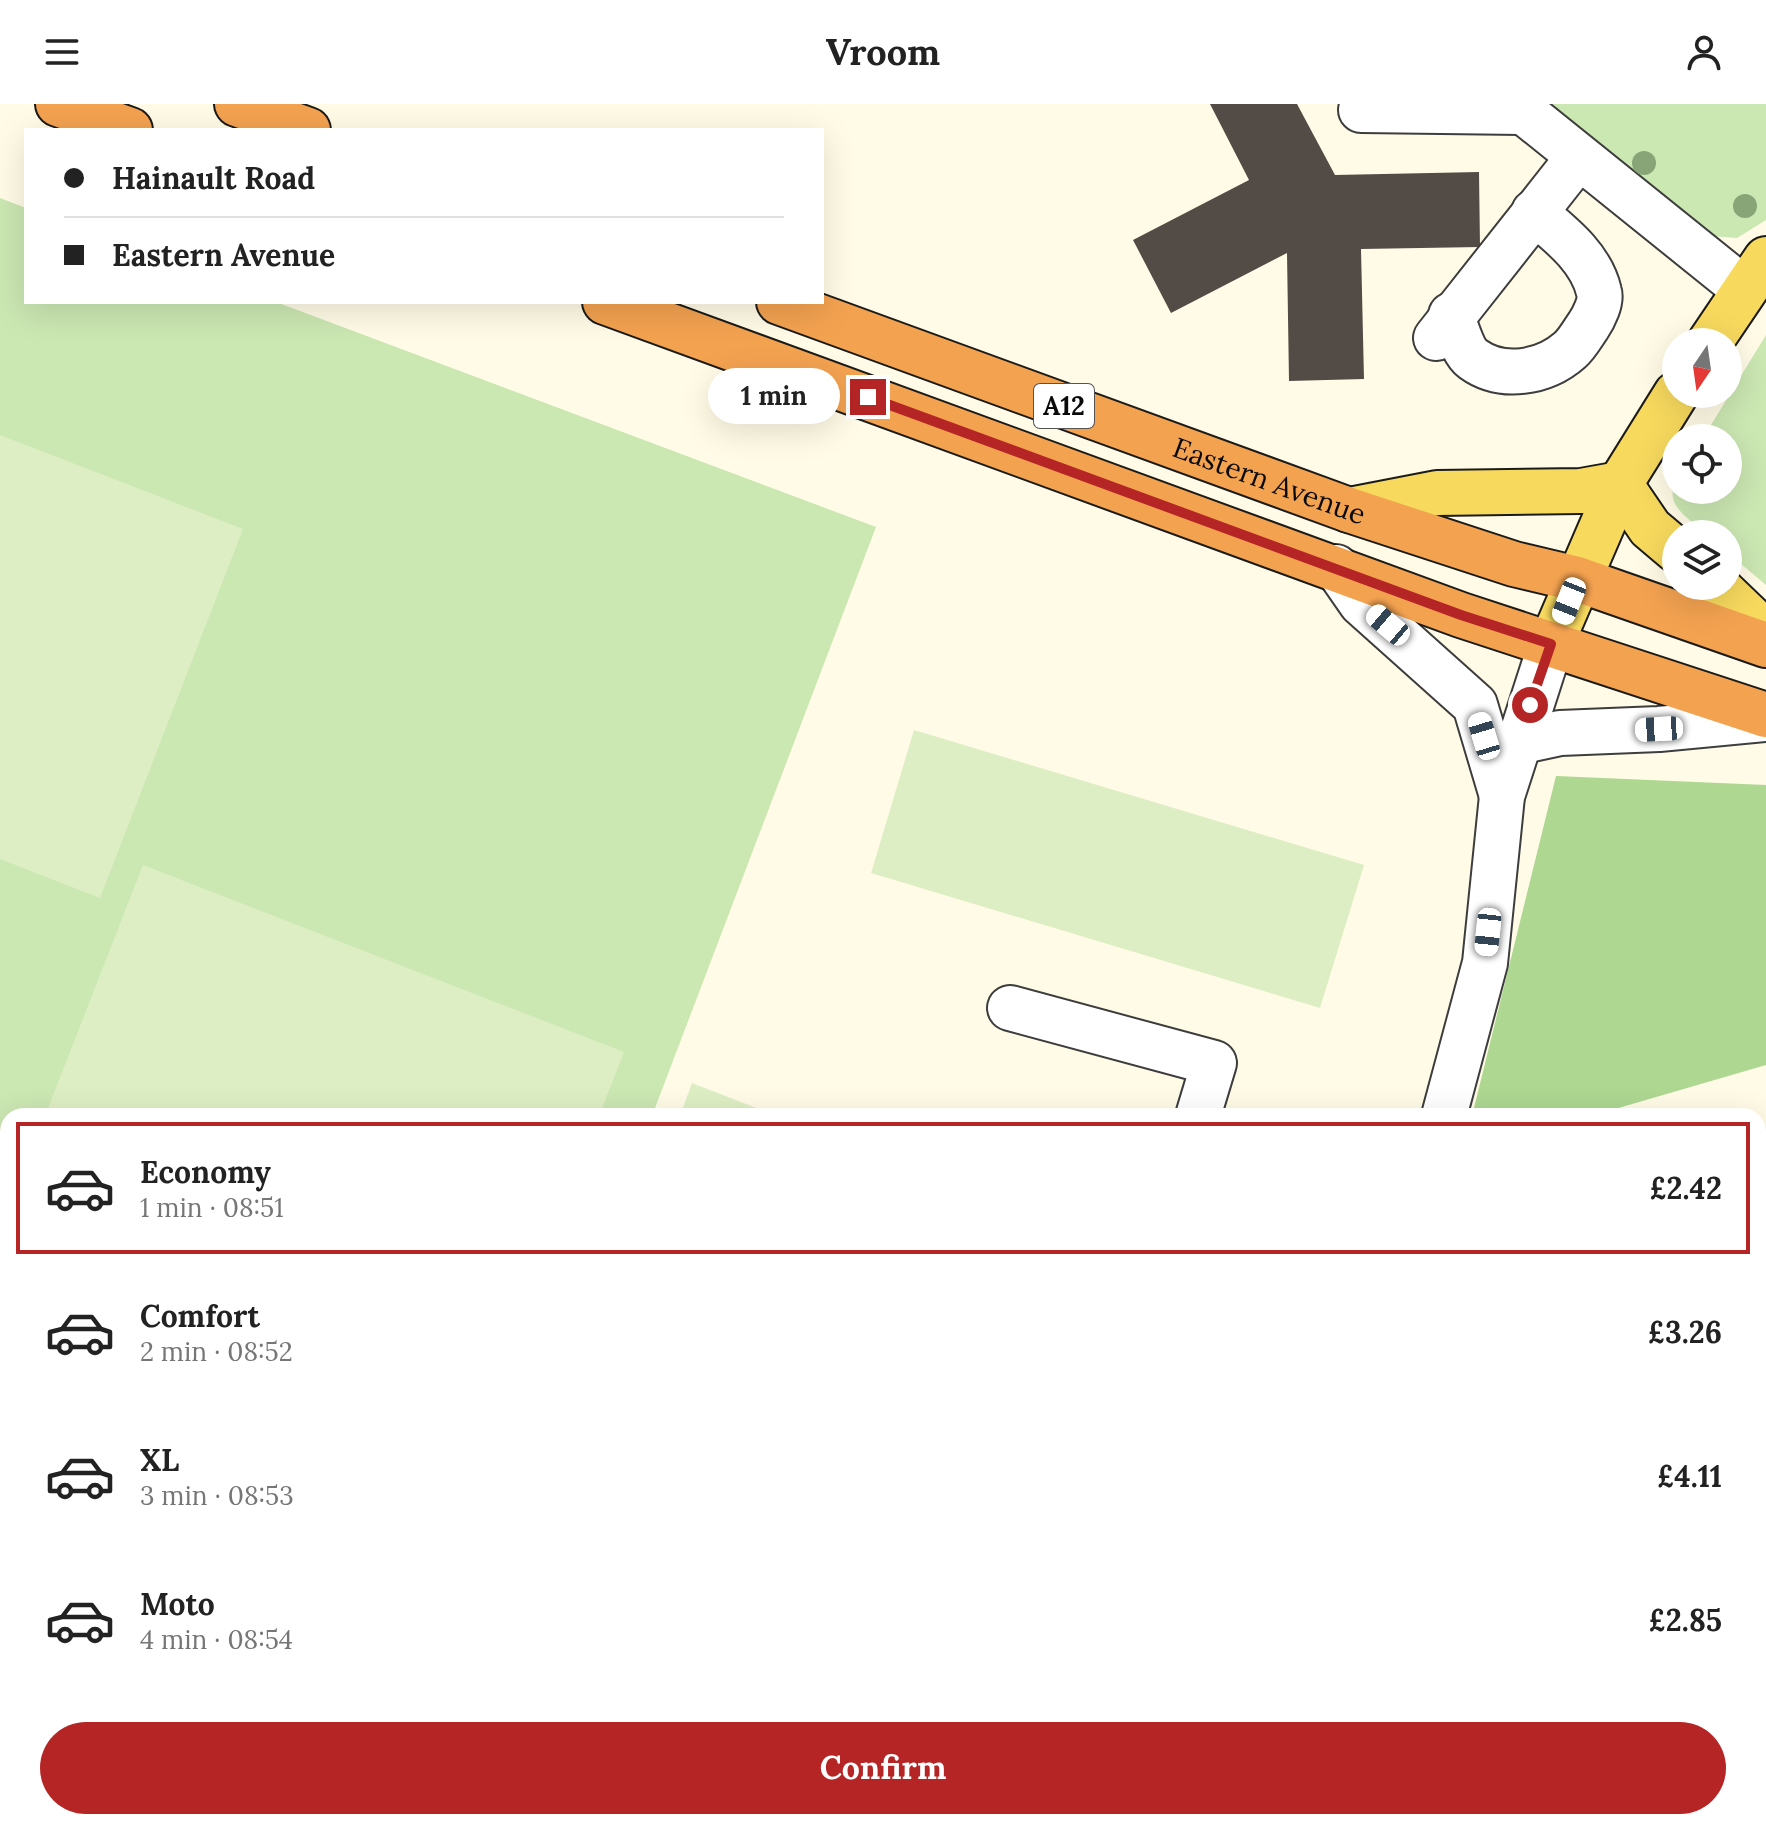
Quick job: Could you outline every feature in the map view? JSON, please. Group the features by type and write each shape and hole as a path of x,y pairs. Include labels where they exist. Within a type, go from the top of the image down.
{"highway":[{"path":"58,104 124,128"},
{"path":"237,104 303,128"},
{"name":"Eastern Avenue","path":"611,304 1461,615 1766,717"},
{"name":"Eastern Avenue","path":"784,304 1349,510 1514,564 1577,579 1766,645"}],"main road":[{"path":"1719,328 1755,274"},
{"path":"1551,644 1620,484 1667,408"},
{"path":"1349,510 1437,493 1566,492 1620,484"},
{"path":"1620,484 1650,528 1662,538"},
{"path":"1732,600 1766,633"}],"street":[{"path":"1361,110 1518,108 1578,158 1755,274"},
{"path":"1534,212 1571,244 1594,276 1601,296 1592,321 1571,350 1545,365 1518,372 1497,371 1471,358 1443,327 1534,212 1578,158"},
{"path":"1336,567 1361,603 1475,705 1502,796"},
{"path":"1446,1108 1485,963 1502,796 1551,644"},
{"path":"1518,742 1560,733 1659,729 1766,717"},
{"path":"1010,1008 1214,1063 1200,1108"}],"green space":[{"path":"1539,104 1766,104 1766,220 1737,238 1711,236"},
{"path":"0,198 24,207 24,304 281,304 876,527 655,1108 0,1108"},
{"path":"1766,335 1766,585 1742,565 1742,520 1690,520 1676,504 1742,504 1742,424 1712,424 1721,408 1742,408 1742,374"},
{"path":"0,435 243,529 100,898 0,859"},
{"path":"914,730 1364,865 1320,1008 871,873"},
{"path":"1556,776 1766,785 1766,1065 1618,1108 1474,1108"},
{"path":"143,865 624,1052 602,1108 48,1108"},
{"path":"692,1083 756,1108 683,1108"}],"building":[{"path":"1210,104 1297,104 1335,175 1479,172 1480,247 1361,249 1364,379 1289,381 1287,253 1171,313 1133,240 1249,180"}],"route":[{"path":"868,397 1461,615 1551,644 1530,705"}]}
